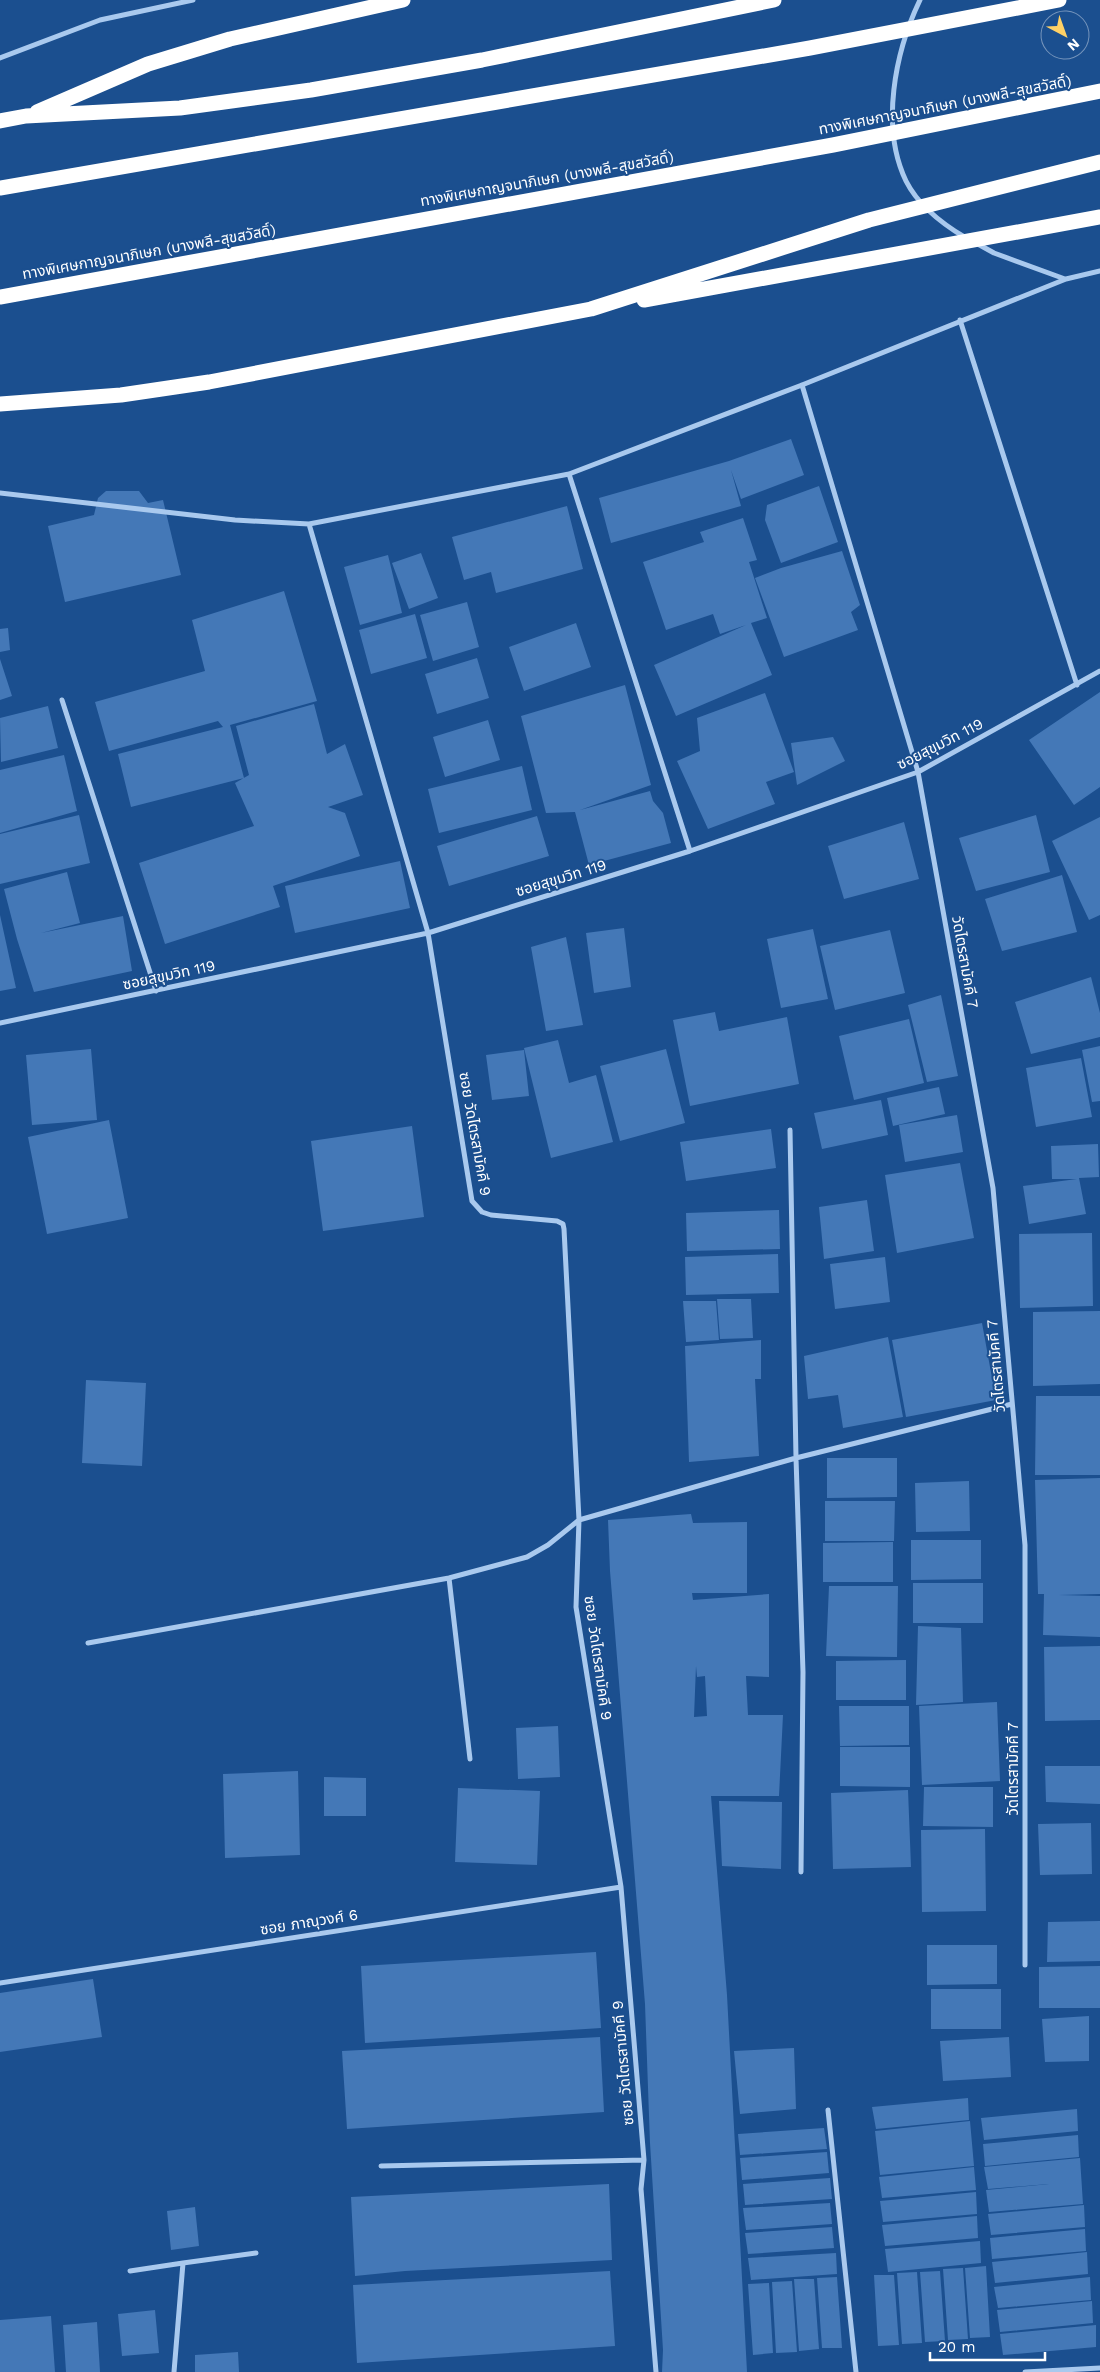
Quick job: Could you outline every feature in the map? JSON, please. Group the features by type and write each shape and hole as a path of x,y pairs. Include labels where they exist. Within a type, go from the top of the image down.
{"highway":[{"path":"26,116 148,64 221,42 403,0"},
{"path":"0,121 26,116 180,108 310,90 482,60 774,0"},
{"path":"0,188 810,48 1059,0"},
{"name":"ทางพิเศษกาญจนาภิเษก (บางพลี-สุขสวัสดิ์)","path":"0,297 833,145 1100,91"},
{"path":"592,309 870,220 1100,162"},
{"path":"0,404 121,394 209,382 592,309 1100,217"}],"street":[{"path":"0,58 100,20 193,0"},
{"path":"920,0 902,49 895,87 893,140 906,182 943,223 965,238 994,253 1066,279"},
{"path":"0,493 235,520 309,524 569,474 802,385 1066,279 1100,272"},
{"path":"960,320 1077,685"},
{"name":"วัดไตรสามัคคี 7","path":"802,385 918,772 993,1188 1025,1545 1025,1965"},
{"path":"569,474 690,851"},
{"path":"309,524 428,933"},
{"name":"ซอยสุขุมวิท 119","path":"0,1023 428,933 690,851 918,772 1100,672"},
{"path":"62,700 156,991"},
{"name":"ซอย วัดไตรสามัคคี 9","path":"428,933 472,1201 482,1212 491,1215 557,1221 563,1224 564,1228 579,1520 576,1607 621,1887 644,2160 641,2189 656,2372"},
{"path":"790,1130 796,1458 803,1672 801,1872"},
{"path":"88,1643 449,1578 527,1557 548,1545 579,1520 796,1458 1012,1404"},
{"path":"449,1578 470,1759"},
{"name":"ซอย ภาณุวงศ์ 6","path":"0,1983 621,1887"},
{"path":"828,2110 856,2372"},
{"path":"381,2166 644,2160"},
{"path":"130,2271 256,2253"},
{"path":"174,2372 183,2263"},
{"path":"1025,2372 1100,2368"}],"building":[{"path":"791,439 804,475 741,499 731,470 741,506 611,543 599,498 729,461"},
{"path":"819,486 838,542 781,563 765,520 767,505"},
{"path":"106,491 139,491 148,503 163,500 181,575 65,602 48,526 94,515 98,498"},
{"path":"567,506 583,569 496,593 491,572 464,580 452,537"},
{"path":"743,518 757,560 749,562 767,618 751,623 772,675 676,716 654,665 746,625 720,634 713,614 666,630 643,562 704,542 700,532"},
{"path":"842,551 860,605 851,612 858,630 784,657 755,578 781,568"},
{"path":"421,553 438,598 409,609 392,563"},
{"path":"388,555 402,613 360,625 344,567"},
{"path":"284,591 317,701 230,725 244,778 131,807 118,754 223,727 218,721 109,751 95,702 205,671 192,620"},
{"path":"467,602 479,647 433,661 420,615"},
{"path":"415,614 427,658 371,674 359,630"},
{"path":"576,623 591,667 524,691 509,647"},
{"path":"8,628 10,650 0,652 0,629"},
{"path":"477,658 489,698 437,714 425,674"},
{"path":"0,659 12,696 0,700"},
{"path":"625,685 651,785 580,810 650,791 653,801 663,813 671,843 589,865 575,812 546,813 521,716"},
{"path":"1100,692 1100,787 1074,805 1029,740"},
{"path":"765,693 794,772 766,782 775,804 708,829 677,761 700,751 697,718"},
{"path":"314,704 327,754 345,744 363,795 328,807 345,813 360,856 273,886 280,907 165,944 139,863 254,826 235,783 249,775 236,726"},
{"path":"48,706 58,748 1,762 0,718"},
{"path":"488,720 500,760 445,777 433,737"},
{"path":"833,737 845,761 797,785 791,743"},
{"path":"64,755 77,811 0,833 0,770"},
{"path":"522,766 532,810 439,833 428,789"},
{"path":"79,815 90,863 0,884 0,834"},
{"path":"1036,815 1050,872 976,891 959,838"},
{"path":"537,816 549,856 449,886 437,846"},
{"path":"1100,817 1100,915 1089,920 1052,841"},
{"path":"904,822 919,879 844,899 828,846"},
{"path":"400,861 410,908 295,933 285,886"},
{"path":"67,872 80,923 41,933 123,916 132,971 34,992 17,939 4,889"},
{"path":"1062,875 1077,932 1002,951 985,899"},
{"path":"0,915 16,988 0,991"},
{"path":"624,928 631,987 594,993 586,933"},
{"path":"813,929 828,999 781,1008 767,939"},
{"path":"890,930 905,993 835,1010 820,946"},
{"path":"566,937 583,1025 546,1031 531,947"},
{"path":"1091,977 1100,1013 1100,1037 1031,1054 1015,1002"},
{"path":"941,995 958,1076 927,1082 908,1005"},
{"path":"715,1012 719,1031 787,1017 799,1084 690,1106 673,1020"},
{"path":"909,1019 924,1083 854,1100 839,1036"},
{"path":"558,1040 569,1083 596,1075 613,1142 551,1158 524,1048"},
{"path":"1100,1046 1100,1101 1092,1102 1082,1050"},
{"path":"91,1049 97,1120 32,1125 26,1055"},
{"path":"666,1049 685,1123 620,1141 600,1066"},
{"path":"524,1050 529,1096 492,1100 486,1055"},
{"path":"1081,1058 1092,1117 1036,1127 1026,1068"},
{"path":"939,1087 945,1114 893,1126 887,1098"},
{"path":"881,1100 888,1135 822,1149 814,1113"},
{"path":"957,1115 963,1152 905,1162 899,1125"},
{"path":"109,1120 128,1218 47,1234 28,1137"},
{"path":"412,1126 424,1217 323,1231 311,1141"},
{"path":"771,1129 776,1168 686,1181 680,1142"},
{"path":"1098,1144 1099,1177 1079,1178 1086,1214 1029,1224 1023,1186 1077,1179 1052,1179 1051,1146"},
{"path":"960,1163 974,1238 897,1253 885,1175"},
{"path":"867,1200 874,1251 824,1259 819,1207"},
{"path":"779,1210 780,1249 687,1251 686,1213"},
{"path":"1092,1233 1093,1306 1020,1308 1019,1234"},
{"path":"778,1254 779,1293 686,1295 685,1257"},
{"path":"885,1257 890,1302 835,1309 830,1264"},
{"path":"717,1299 751,1299 753,1338 720,1339"},
{"path":"683,1301 716,1301 719,1340 686,1342"},
{"path":"1100,1311 1100,1384 1033,1386 1033,1312"},
{"path":"982,1323 996,1400 906,1417 892,1340"},
{"path":"888,1337 903,1417 843,1428 838,1395 808,1399 804,1356"},
{"path":"761,1340 761,1379 755,1379 759,1456 689,1462 685,1346"},
{"path":"86,1380 146,1383 142,1466 82,1463"},
{"path":"1036,1396 1100,1396 1100,1475 1035,1475"},
{"path":"827,1458 897,1458 897,1497 827,1498"},
{"path":"1100,1478 1100,1594 1059,1595 1100,1596 1100,1637 1043,1635 1044,1594 1038,1594 1035,1480"},
{"path":"969,1481 970,1531 916,1532 915,1483"},
{"path":"825,1501 895,1501 894,1541 825,1541"},
{"path":"691,1514 693,1523 747,1522 747,1593 692,1593 693,1600 769,1594 769,1677 746,1676 748,1715 783,1715 779,1796 711,1796 727,1995 747,2372 662,2372 663,2350 650,2143 645,2004 610,1571 608,1520","holes":["696,1666 697,1677 705,1676 707,1716 694,1717"]},
{"path":"911,1540 981,1540 981,1579 911,1580"},
{"path":"893,1542 893,1582 823,1582 823,1543"},
{"path":"913,1583 983,1583 983,1623 913,1623"},
{"path":"829,1586 898,1586 897,1657 826,1656"},
{"path":"918,1626 961,1628 963,1702 916,1705"},
{"path":"1100,1646 1100,1720 1045,1721 1044,1647"},
{"path":"906,1660 906,1700 836,1700 836,1661"},
{"path":"997,1702 1000,1781 922,1785 919,1706"},
{"path":"839,1706 909,1706 909,1745 840,1746"},
{"path":"558,1726 560,1777 518,1779 516,1728"},
{"path":"840,1747 910,1747 910,1787 840,1786"},
{"path":"1045,1766 1100,1766 1100,1804 1046,1802"},
{"path":"298,1771 300,1855 225,1858 223,1774"},
{"path":"324,1777 366,1778 366,1816 324,1816"},
{"path":"924,1787 993,1787 993,1827 923,1826"},
{"path":"458,1788 540,1791 537,1865 455,1862"},
{"path":"908,1790 911,1867 833,1869 831,1793"},
{"path":"719,1801 782,1802 781,1869 722,1866"},
{"path":"1091,1823 1092,1874 1040,1875 1038,1824"},
{"path":"985,1829 986,1911 922,1912 921,1830"},
{"path":"1100,1921 1100,1961 1047,1962 1048,1922"},
{"path":"927,1945 997,1945 997,1984 927,1985"},
{"path":"596,1952 601,2028 365,2043 361,1966"},
{"path":"1100,1966 1100,2008 1039,2008 1039,1967"},
{"path":"93,1979 102,2037 0,2052 0,1993"},
{"path":"931,1989 1001,1989 1001,2029 931,2029"},
{"path":"1089,2016 1089,2061 1045,2062 1042,2019"},
{"path":"600,2037 604,2112 347,2129 342,2051"},
{"path":"1009,2037 1011,2077 943,2081 940,2041"},
{"path":"794,2048 796,2109 740,2114 734,2051"},
{"path":"968,2098 969,2120 876,2129 872,2107"},
{"path":"1077,2109 1078,2131 984,2140 981,2118"},
{"path":"970,2121 974,2166 880,2175 875,2131"},
{"path":"824,2128 827,2149 740,2155 738,2134"},
{"path":"1078,2135 1079,2157 985,2166 983,2144"},
{"path":"827,2152 829,2173 742,2180 740,2158"},
{"path":"1080,2158 1083,2204 989,2212 986,2190 1049,2184 988,2189 984,2167"},
{"path":"974,2167 976,2190 882,2198 879,2177"},
{"path":"830,2178 832,2199 745,2205 743,2184"},
{"path":"609,2184 612,2260 405,2271 355,2276 351,2197"},
{"path":"976,2192 977,2214 883,2222 880,2201"},
{"path":"830,2203 832,2224 746,2230 743,2208"},
{"path":"1084,2205 1085,2227 991,2235 988,2214"},
{"path":"195,2207 199,2246 171,2250 167,2211"},
{"path":"977,2216 978,2238 885,2246 882,2225"},
{"path":"832,2227 834,2248 748,2254 745,2233"},
{"path":"1085,2229 1086,2251 992,2259 990,2238"},
{"path":"980,2241 981,2263 888,2272 885,2249"},
{"path":"1087,2252 1088,2274 995,2283 992,2262"},
{"path":"836,2253 837,2274 751,2280 748,2258"},
{"path":"986,2266 990,2337 970,2338 965,2268"},
{"path":"963,2268 968,2339 948,2340 943,2269"},
{"path":"610,2271 615,2346 357,2363 353,2285"},
{"path":"940,2271 945,2341 925,2342 920,2272"},
{"path":"917,2272 922,2343 902,2344 897,2273"},
{"path":"874,2275 894,2275 899,2345 878,2346"},
{"path":"837,2277 842,2348 822,2348 817,2278"},
{"path":"1090,2277 1091,2300 998,2308 994,2287"},
{"path":"794,2279 814,2279 819,2349 799,2351"},
{"path":"792,2281 797,2352 776,2353 772,2282"},
{"path":"769,2283 773,2353 753,2355 748,2284"},
{"path":"1092,2301 1093,2323 1000,2332 997,2310"},
{"path":"155,2310 159,2353 122,2356 118,2314"},
{"path":"51,2316 55,2372 0,2372 0,2320"},
{"path":"97,2322 100,2372 66,2372 63,2325"},
{"path":"1096,2325 1096,2347 1003,2355 1000,2334"},
{"path":"238,2352 239,2372 195,2372 195,2355"}]}
